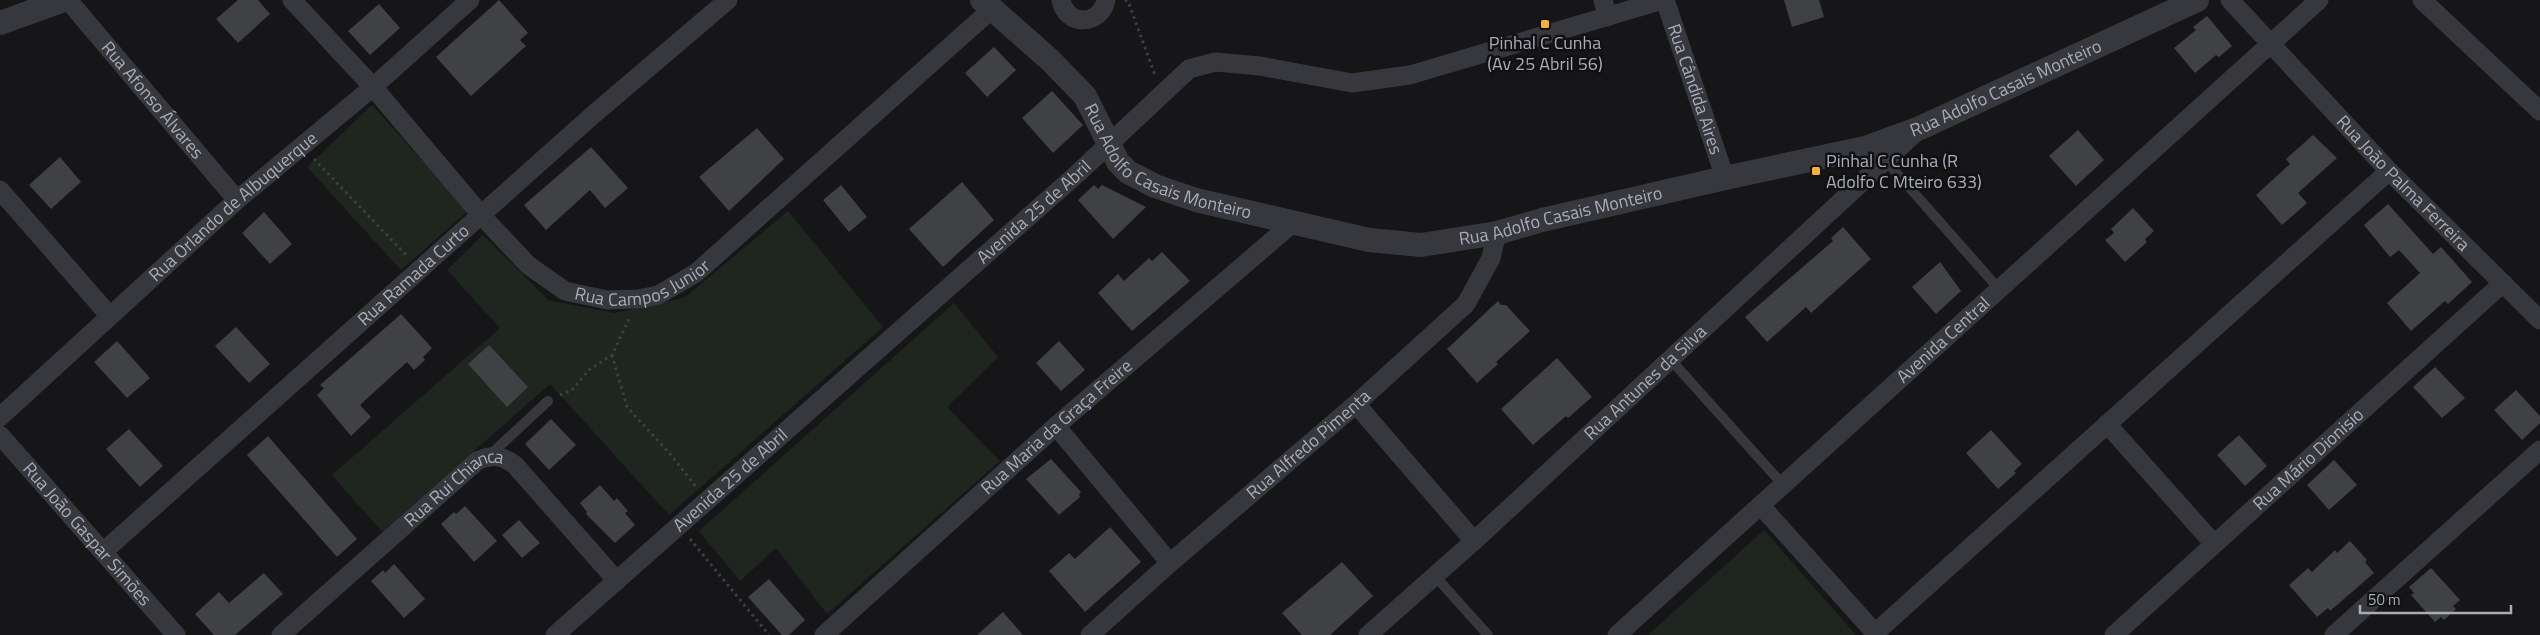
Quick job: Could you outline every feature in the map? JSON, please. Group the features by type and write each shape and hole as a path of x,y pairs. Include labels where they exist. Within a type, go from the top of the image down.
{"street":[{"path":"0,23 64,0"},
{"name":"Rua Afonso Álvares","path":"68,0 237,200"},
{"name":"Rua Campos Junior","path":"292,0 373,87 482,216 528,265 565,292 607,300 638,299 658,295 696,272 987,5"},
{"name":"Rua Orlando de Albuquerque","path":"0,416 237,200 373,87 470,0"},
{"name":"Rua Ramada Curto","path":"103,552 421,271 594,114 728,0"},
{"path":"1060,0 1064,12 1071,18 1084,21 1100,14 1106,0"},
{"name":"Avenida 25 de Abril","path":"556,635 1109,143 1189,69 1215,62 1260,66 1352,83 1410,76 1606,8 1664,0"},
{"name":"Rua Cândida Aires","path":"1664,0 1724,178"},
{"name":"Rua Adolfo Casais Monteiro","path":"987,5 1050,60 1085,96 1118,162 1128,172 1155,186 1196,200 1369,240 1421,245 1497,233 1542,220 1724,178 1866,148 1920,128 2196,0"},
{"name":"Rua João Palma Ferreira","path":"2230,0 2389,171 2540,320"},
{"name":"Avenida Central","path":"1617,635 1784,486 2318,0"},
{"path":"2422,0 2539,107"},
{"name":"Rua Antunes da Silva","path":"1368,635 1474,541 1920,128"},
{"path":"1761,506 1876,634 2389,171"},
{"path":"0,190 109,315"},
{"name":"Rua Maria da Graça Freire","path":"824,635 1056,426 1294,222"},
{"name":"Rua Alfredo Pimenta","path":"1090,635 1170,563 1356,404 1466,304 1491,258 1497,233"},
{"name":"Rua Mário Dionisio","path":"2114,635 2502,284"},
{"path":"1356,404 1474,541"},
{"path":"2107,424 2214,544"},
{"path":"1056,426 1170,563"},
{"name":"Rua João Gaspar Simões","path":"0,435 176,635"},
{"path":"2334,635 2540,450"},
{"name":"Rua Rui Chianca","path":"281,635 477,461 490,455 504,457 515,465 617,581"}],"lane":[{"path":"1885,160 1999,289"},
{"path":"1670,359 1784,486"},
{"path":"490,455 548,401"},
{"path":"1435,576 1488,635"}],"path":[{"path":"1125,0 1128,1 1162,95"},
{"path":"302,146 421,271"},
{"path":"548,401 572,390 589,370 612,355 638,299"},
{"path":"612,355 627,407 671,455 707,501"},
{"path":"679,526 769,635"}],"shaded area":[{"path":"372,105 468,211 401,270 307,167"},
{"path":"788,211 883,327 669,515 550,384 382,532 332,475 500,328 447,270 483,235 548,300 614,313 684,298"},
{"path":"954,303 998,357 947,407 1000,461 827,614 776,548 740,581 699,531"},
{"path":"1764,530 1856,635 1648,635"}],"building":[{"path":"238,0 258,0 270,14 238,43 216,19"},
{"path":"499,0 528,33 520,40 526,46 471,96 436,57"},
{"path":"1784,0 1819,0 1824,17 1792,27"},
{"path":"379,4 400,28 370,55 348,31"},
{"path":"2207,16 2232,46 2219,57 2216,55 2195,73 2174,48 2196,30 2193,27"},
{"path":"994,47 1016,70 987,97 965,73"},
{"path":"1052,91 1083,125 1053,153 1022,118"},
{"path":"757,128 784,159 729,211 699,177"},
{"path":"2078,130 2104,160 2076,186 2049,156"},
{"path":"2313,135 2337,158 2298,193 2307,203 2282,225 2256,195 2290,164 2286,159"},
{"path":"591,147 628,188 605,208 590,190 546,230 524,205"},
{"path":"60,157 81,182 51,209 29,185"},
{"path":"962,182 994,220 943,267 909,229"},
{"path":"841,185 867,217 849,232 823,200"},
{"path":"1094,185 1098,189 1102,185 1146,207 1113,239 1078,200"},
{"path":"2388,204 2433,254 2441,247 2472,282 2448,304 2445,301 2411,331 2387,303 2420,273 2399,250 2390,257 2364,225"},
{"path":"2133,208 2154,231 2145,239 2147,242 2125,262 2105,240 2114,233 2111,229"},
{"path":"264,212 292,244 270,264 242,233"},
{"path":"1843,227 1871,259 1811,313 1806,307 1767,342 1745,317 1833,241 1831,238"},
{"path":"1162,252 1190,281 1132,331 1098,293 1118,274 1124,281 1149,258 1152,261"},
{"path":"1940,262 1961,291 1936,314 1912,287"},
{"path":"1498,301 1501,305 1506,305 1530,331 1496,362 1498,364 1477,383 1447,349"},
{"path":"401,314 432,348 423,357 425,360 414,370 407,362 360,405 371,417 351,436 317,395 324,388 320,385"},
{"path":"236,327 270,364 249,383 215,346"},
{"path":"117,341 150,378 127,398 94,362"},
{"path":"1059,341 1085,370 1061,391 1036,363"},
{"path":"489,345 528,387 507,407 468,364"},
{"path":"1557,358 1592,397 1568,418 1566,416 1533,445 1501,409"},
{"path":"2435,367 2465,398 2442,418 2413,387"},
{"path":"2516,390 2540,416 2540,423 2522,440 2494,410"},
{"path":"551,419 576,445 549,470 525,444"},
{"path":"129,429 163,466 140,487 106,449"},
{"path":"1991,430 2022,464 2014,471 2016,473 1998,489 1966,453"},
{"path":"2239,435 2267,466 2245,486 2217,455"},
{"path":"268,436 357,539 337,557 247,455"},
{"path":"1051,459 1081,492 1079,494 1080,497 1059,515 1026,479"},
{"path":"2334,460 2357,485 2329,510 2307,485"},
{"path":"600,485 614,501 617,498 628,511 625,513 635,525 615,543 586,514 587,512 580,503"},
{"path":"465,506 497,541 474,562 441,524 454,512 456,514"},
{"path":"519,520 540,543 522,558 502,535"},
{"path":"1110,527 1141,562 1085,612 1049,571 1069,553 1075,559"},
{"path":"2350,541 2367,560 2365,562 2374,573 2330,611 2328,608 2317,617 2289,585 2308,568 2312,572 2335,550 2337,553"},
{"path":"1342,562 1373,596 1330,635 1302,635 1282,613"},
{"path":"394,564 425,599 404,618 371,581 383,570 385,573"},
{"path":"2431,568 2460,600 2453,606 2456,609 2444,620 2441,617 2435,622 2411,595 2414,593 2409,587"},
{"path":"264,573 283,594 235,635 214,635 195,614 219,592 229,603"},
{"path":"769,579 805,620 789,635 782,635 748,597"},
{"path":"1003,612 1023,635 977,635"}],"place":[{"name":"Pinhal C Cunha (Av 25 Abril 56)","path":"1545,24"},
{"name":"Pinhal C Cunha (R Adolfo C Mteiro 633)","path":"1816,171"}]}
